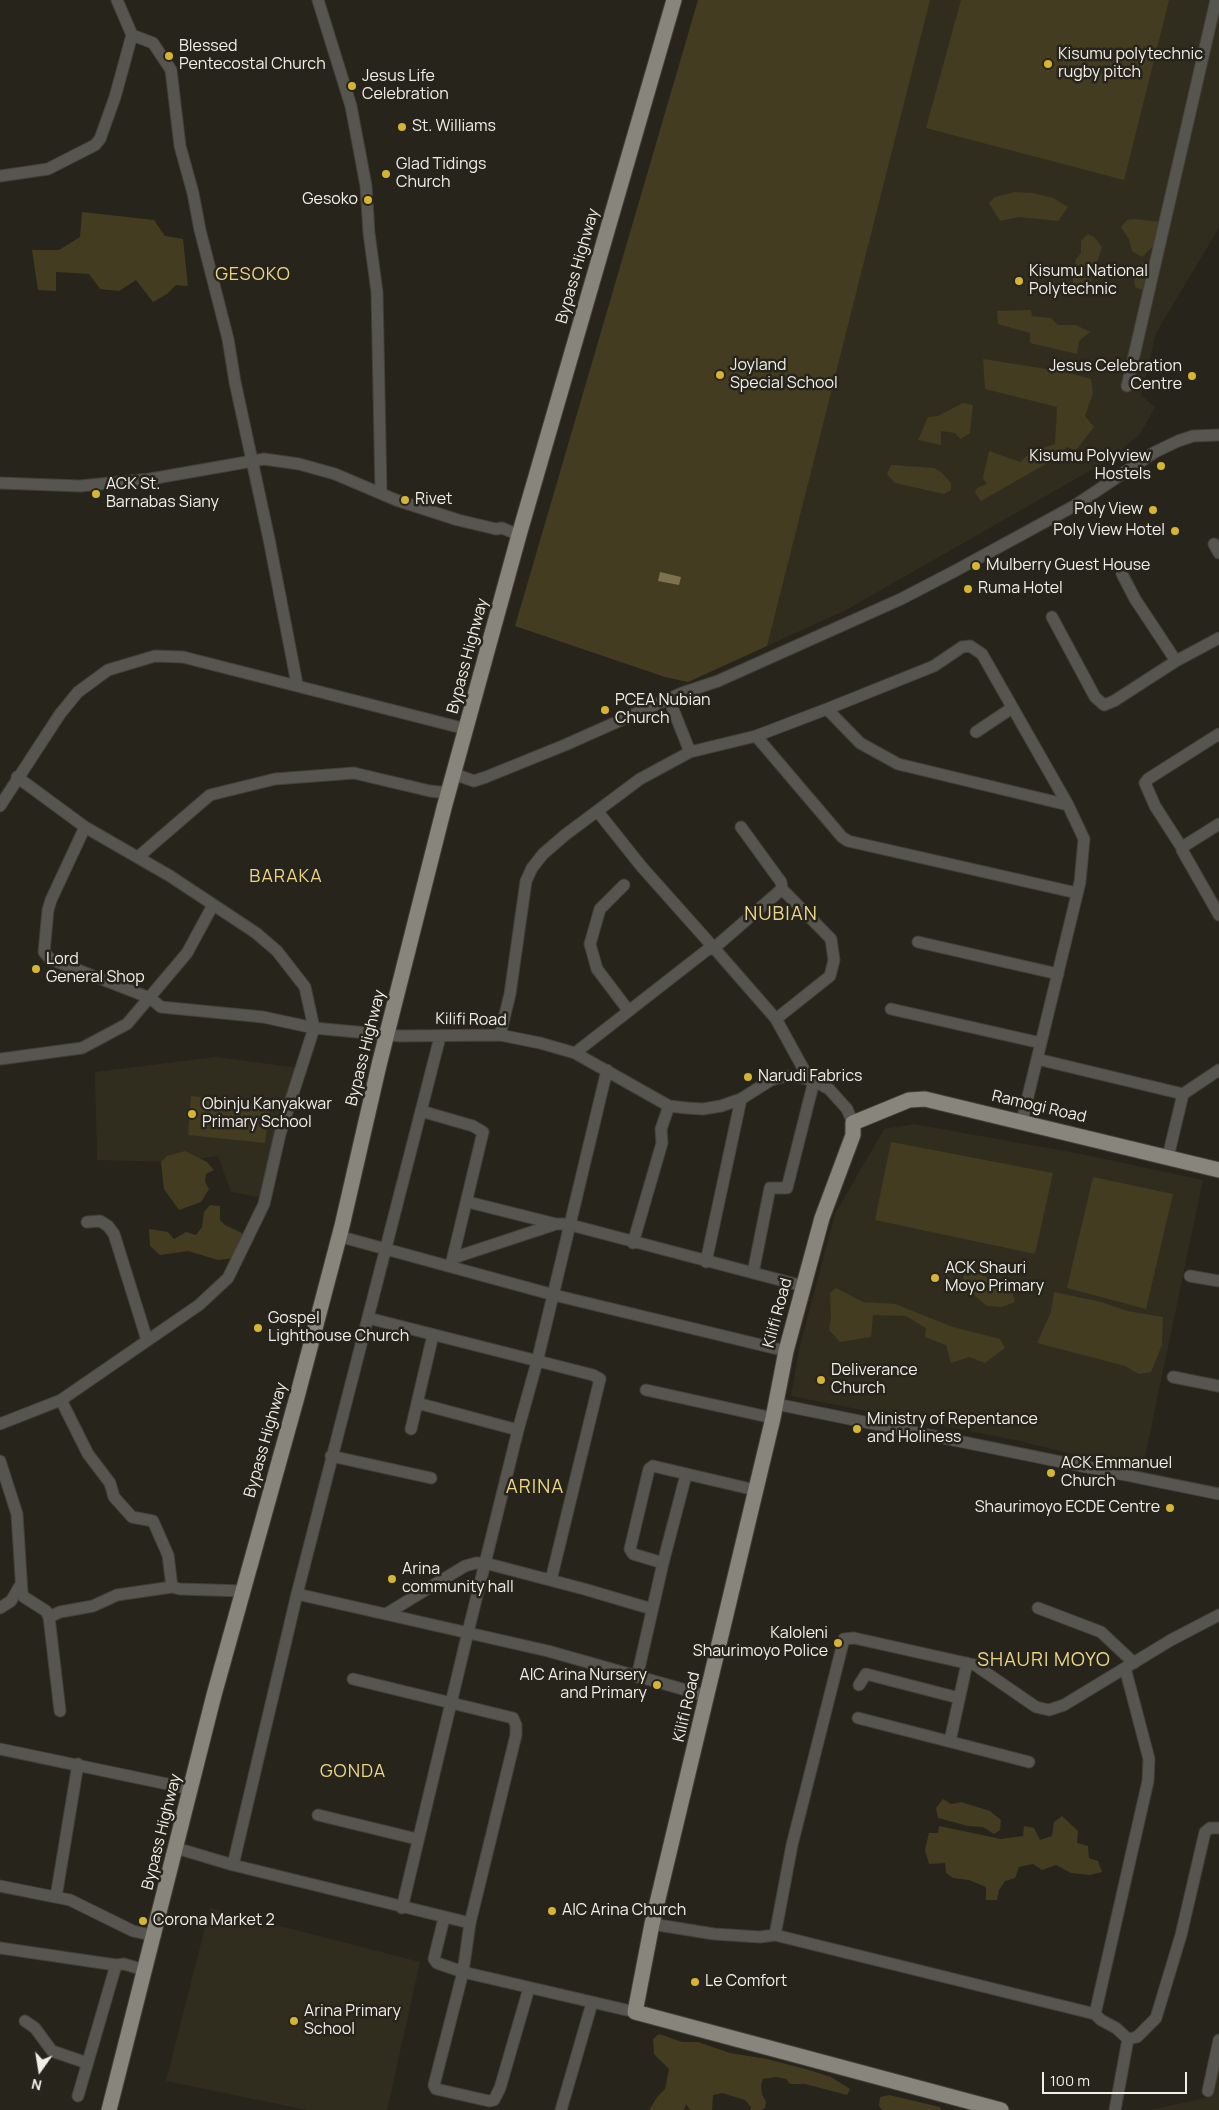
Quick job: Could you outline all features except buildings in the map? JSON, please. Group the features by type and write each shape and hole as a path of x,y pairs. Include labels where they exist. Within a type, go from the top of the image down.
{"main road":[{"name":"Bypass Highway","path":"110,2110 191,1789 297,1397 448,793 519,534 674,0"},
{"name":"Ramogi Road","path":"853,1123 909,1100 925,1099 1219,1170"},
{"name":"Kilifi Road","path":"635,2012 652,1924 775,1411 786,1351 822,1218 853,1135 853,1123"},
{"path":"635,2012 1001,2110"}],"street":[{"path":"0,176 48,169 96,145 100,139 115,97 132,35 117,0"},
{"path":"318,0 351,106 366,186 369,233 377,292 381,493"},
{"path":"1127,386 1216,0"},
{"path":"132,35 153,43 171,70 180,146 228,339 234,382 252,460 297,684"},
{"path":"454,774 474,781 486,777 669,699 718,682 901,599 1074,506 1155,452 1178,440 1193,436 1219,435"},
{"path":"0,483 80,486 150,479 264,459 299,464 334,474 396,500 458,520 496,529 502,528 519,534"},
{"path":"1122,574 1135,599 1176,661"},
{"path":"1052,617 1095,697 1104,705 1114,701 1176,661 1219,638"},
{"path":"500,1035 510,994 528,876 549,849 647,774 690,752 756,736 828,710 934,666 962,647 970,646 982,654 1068,805 1084,839 1085,849 1077,893 1022,1121"},
{"path":"0,806 17,777 78,692 108,670 127,662 155,656 183,657 297,684 466,729"},
{"path":"669,699 690,752"},
{"path":"976,732 1012,708"},
{"path":"828,710 860,743 898,764 1068,805"},
{"path":"1219,734 1148,778 1145,783 1156,806 1219,915"},
{"path":"756,736 842,837 848,841 1077,893"},
{"path":"138,857 210,795 275,779 354,773 430,791 448,793"},
{"path":"0,1424 61,1400 200,1305 228,1278 254,1229 264,1204 280,1134 314,1028 305,987 293,970 256,933 138,857 84,827 17,777"},
{"path":"598,812 641,866 776,1019 812,1080 787,1188 770,1188 753,1273"},
{"path":"1182,848 1219,824"},
{"name":"Kilifi Road","path":"84,827 51,900 48,910 44,952 50,959 150,998 158,1005 167,1008 263,1016 314,1028 440,1037 500,1035 540,1043 574,1053 669,1106 703,1109 721,1106 741,1099 771,1080 786,1076 812,1080 829,1089 847,1109 853,1123"},
{"path":"741,828 781,882 782,889 831,939 834,960 830,976 776,1019"},
{"path":"624,884 600,909 590,944 597,969 628,1010"},
{"path":"574,1053 706,950 714,948 782,889"},
{"path":"0,1059 82,1048 126,1024 150,998 186,953 213,905"},
{"path":"918,942 1058,974"},
{"path":"892,1009 1041,1043"},
{"path":"233,1865 331,1456 386,1251 440,1037"},
{"path":"1037,1059 1183,1094"},
{"path":"402,1908 417,1839 485,1563 554,1295 607,1070"},
{"path":"1168,1157 1183,1094 1219,1070"},
{"path":"706,1262 741,1099"},
{"path":"634,1243 662,1143 661,1129 669,1106"},
{"path":"421,1112 473,1126 483,1132 468,1202 452,1263"},
{"path":"468,1202 556,1224 571,1224 634,1243 803,1286"},
{"path":"87,1222 100,1222 108,1226 114,1234 147,1340"},
{"path":"452,1263 556,1224"},
{"path":"338,1236 386,1251 452,1263 554,1295 786,1351"},
{"path":"1190,1276 1219,1281"},
{"path":"368,1318 593,1375 600,1379 550,1580"},
{"path":"411,1429 433,1335"},
{"path":"1173,1377 1219,1386"},
{"path":"646,1390 775,1411 1219,1494"},
{"path":"61,1400 88,1454 110,1483 114,1497 132,1517 153,1522 168,1555 172,1586"},
{"path":"417,1403 518,1430"},
{"path":"331,1456 431,1478"},
{"path":"0,1461 17,1514 21,1584 24,1597 46,1611 49,1617 60,1710"},
{"path":"663,1563 636,1556 630,1549 649,1469 656,1466 686,1475 755,1490"},
{"path":"637,1677 663,1563 686,1475"},
{"path":"386,1614 465,1566 485,1563 652,1609"},
{"path":"0,1608 11,1601 21,1584"},
{"path":"49,1617 60,1612 93,1606 118,1595 172,1586 180,1589 243,1591"},
{"path":"297,1594 468,1632 708,1696"},
{"path":"1038,1608 1101,1632 1130,1666 1149,1759 1148,1781 1095,2014"},
{"path":"775,1935 792,1845 844,1639 854,1638 975,1665 1012,1692 1042,1710 1064,1705 1219,1615"},
{"path":"950,1741 967,1663"},
{"path":"860,1685 866,1674 959,1698"},
{"path":"353,1679 506,1716 513,1718 516,1725 516,1735 470,1923 463,1972 434,2085 439,2090 489,2102 494,2100 500,2088 529,1988"},
{"path":"858,1718 1029,1762"},
{"path":"0,1749 191,1789"},
{"path":"56,1897 78,1764"},
{"path":"318,1815 417,1839"},
{"path":"1128,2039 1137,2037 1156,2018 1181,1935 1205,1832 1210,1828 1219,1828"},
{"path":"176,1848 233,1865 402,1908 470,1923"},
{"path":"0,1886 56,1897 84,1905 104,1918 133,1931 154,1936"},
{"path":"444,1918 434,1959 437,1963 463,1972 635,2012"},
{"path":"652,1924 714,1934 760,1937 775,1935 1095,2014 1101,2020 1116,2028 1128,2039"},
{"path":"0,1948 116,1965 124,1964 144,1970"},
{"path":"78,2096 116,1965"},
{"path":"561,2110 592,2003"},
{"path":"25,2021 35,2028 46,2046 52,2051 87,2062"},
{"path":"1115,2110 1128,2039"},
{"path":"1208,2091 1219,2040"}],"shaded area":[{"name":"Joyland Special School","path":"698,0 930,0 767,646 688,682 665,677 515,626"},
{"name":"Kisumu National Polytechnic","path":"916,0 1219,0 1219,228 1156,333 1141,395 1155,407 1140,434 1109,460 846,610 688,682 665,677 515,626 560,519"},
{"name":"Kisumu polytechnic rugby pitch","path":"961,0 1169,0 1124,180 926,128"},
{"path":"1014,192 1033,193 1053,198 1068,207 1058,221 1019,217 1000,221 989,203 995,197"},
{"path":"82,212 154,220 165,236 183,239 188,286 176,285 167,294 153,302 136,280 119,291 100,289 89,274 56,272 56,291 38,290 32,250 59,250 80,237"},
{"path":"1127,220 1160,222 1158,241 1142,257 1132,251 1129,239 1121,227"},
{"path":"1088,234 1094,237 1102,247 1090,283 1082,291 1073,286 1073,276 1076,259 1081,253 1081,241"},
{"path":"1143,262 1150,264 1142,290 1135,287 1134,280"},
{"path":"1031,310 1032,316 1051,318 1058,325 1076,325 1090,332 1079,341 1077,354 1030,343 1030,333 998,324 997,311"},
{"path":"983,359 1065,372 1091,379 1093,393 1085,416 1094,427 1076,450 1066,447 1063,454 981,501 975,493 977,488 987,484 983,478 989,451 1020,462 1031,452 1055,444 1057,407 985,389"},
{"path":"963,403 973,405 970,433 961,439 955,433 941,431 941,445 918,440 928,417 938,416"},
{"path":"891,465 934,468 942,473 951,483 951,490 944,494 895,483 887,474"},
{"path":"660,572 681,577 679,585 658,581"},
{"name":"Obinju Kanyakwar Primary School","path":"216,1057 300,1068 263,1198 231,1192 218,1156 176,1162 97,1160 95,1072"},
{"path":"191,1096 270,1104 265,1143 188,1135"},
{"name":"ACK Shauri Moyo Primary","path":"914,1124 1081,1154 1203,1180 1142,1471 1015,1440 791,1396 799,1350 835,1214 884,1129"},
{"path":"891,1142 1053,1173 1035,1254 875,1220"},
{"path":"185,1151 207,1162 214,1170 206,1174 205,1182 209,1189 201,1202 179,1210 164,1189 161,1162 167,1156"},
{"path":"1093,1177 1173,1194 1146,1309 1067,1288"},
{"path":"210,1205 220,1206 220,1220 225,1225 242,1233 242,1247 236,1258 218,1260 188,1251 160,1255 150,1246 149,1229 168,1232 174,1239 186,1232 196,1235 202,1227 204,1212"},
{"path":"965,1271 982,1275 1011,1288 1015,1302 1001,1307 987,1306 975,1296 969,1285 962,1283"},
{"path":"836,1288 863,1302 895,1304 953,1327 1000,1339 1005,1348 985,1363 969,1357 951,1363 946,1345 925,1337 926,1328 906,1316 873,1315 871,1337 840,1342 829,1330 831,1318 830,1293"},
{"path":"1054,1292 1101,1302 1127,1311 1163,1317 1162,1345 1151,1372 1139,1374 1125,1366 1037,1343 1051,1312"},
{"path":"943,1799 951,1804 961,1802 990,1811 1001,1820 1000,1830 994,1834 983,1827 968,1826 938,1818 936,1808"},
{"path":"1062,1816 1078,1831 1077,1843 1088,1846 1089,1858 1098,1861 1102,1872 1090,1875 1071,1873 1056,1865 1042,1870 1033,1864 1019,1867 1015,1878 1005,1881 999,1890 997,1900 986,1900 986,1887 969,1880 953,1878 946,1873 945,1863 929,1864 925,1850 929,1833 938,1833 939,1826 1001,1839 1023,1836 1024,1826 1034,1828 1040,1840 1052,1836 1054,1822"},
{"name":"Arina Primary School","path":"210,1908 420,1962 387,2110 307,2110 166,2081"},
{"path":"659,2034 682,2042 698,2042 730,2053 767,2059 809,2070 831,2077 850,2089 847,2095 805,2084 790,2084 786,2079 776,2077 763,2079 761,2085 762,2094 766,2102 765,2108 761,2110 750,2110 751,2107 745,2100 722,2093 713,2095 712,2110 690,2110 686,2104 684,2110 649,2110 665,2089 669,2069 654,2054 653,2039"},
{"path":"1219,2061 1219,2110 1150,2110 1211,2097"},
{"path":"889,2095 940,2107 941,2110 882,2110 879,2106 880,2097"}],"place":[{"name":"Blessed Pentecostal Church","path":"169,56"},
{"name":"Kisumu polytechnic rugby pitch","path":"1048,64"},
{"name":"Jesus Life Celebration","path":"352,86"},
{"name":"St. Williams","path":"402,127"},
{"name":"Glad Tidings Church","path":"386,174"},
{"name":"Gesoko","path":"368,200"},
{"name":"Kisumu National Polytechnic","path":"1019,281"},
{"name":"Joyland Special School","path":"720,375"},
{"name":"Jesus Celebration Centre","path":"1192,376"},
{"name":"Kisumu Polyview Hostels","path":"1161,466"},
{"name":"ACK St. Barnabas Siany","path":"96,494"},
{"name":"Rivet","path":"405,500"},
{"name":"Poly View","path":"1153,510"},
{"name":"Poly View Hotel","path":"1175,531"},
{"name":"Mulberry Guest House","path":"976,566"},
{"name":"Ruma Hotel","path":"968,589"},
{"name":"PCEA Nubian Church","path":"605,710"},
{"name":"Lord General Shop","path":"36,969"},
{"name":"Narudi Fabrics","path":"748,1077"},
{"name":"Obinju Kanyakwar Primary School","path":"192,1114"},
{"name":"ACK Shauri Moyo Primary","path":"935,1278"},
{"name":"Gospel Lighthouse Church","path":"258,1328"},
{"name":"Deliverance Church","path":"821,1380"},
{"name":"Ministry of Repentance and Holiness","path":"857,1429"},
{"name":"ACK Emmanuel Church","path":"1051,1473"},
{"name":"Shaurimoyo ECDE Centre","path":"1170,1508"},
{"name":"Arina community hall","path":"392,1579"},
{"name":"Kaloleni Shaurimoyo Police","path":"838,1643"},
{"name":"AIC Arina Nursery and Primary","path":"657,1685"},
{"name":"AIC Arina Church","path":"552,1911"},
{"name":"Corona Market 2","path":"143,1921"},
{"name":"Le Comfort","path":"695,1982"},
{"name":"Arina Primary School","path":"294,2021"}],"district":[{"name":"GESOKO","path":"253,275"},
{"name":"BARAKA","path":"286,877"},
{"name":"NUBIAN","path":"781,915"},
{"name":"ARINA","path":"535,1488"},
{"name":"SHAURI MOYO","path":"1044,1661"},
{"name":"GONDA","path":"353,1772"}]}
